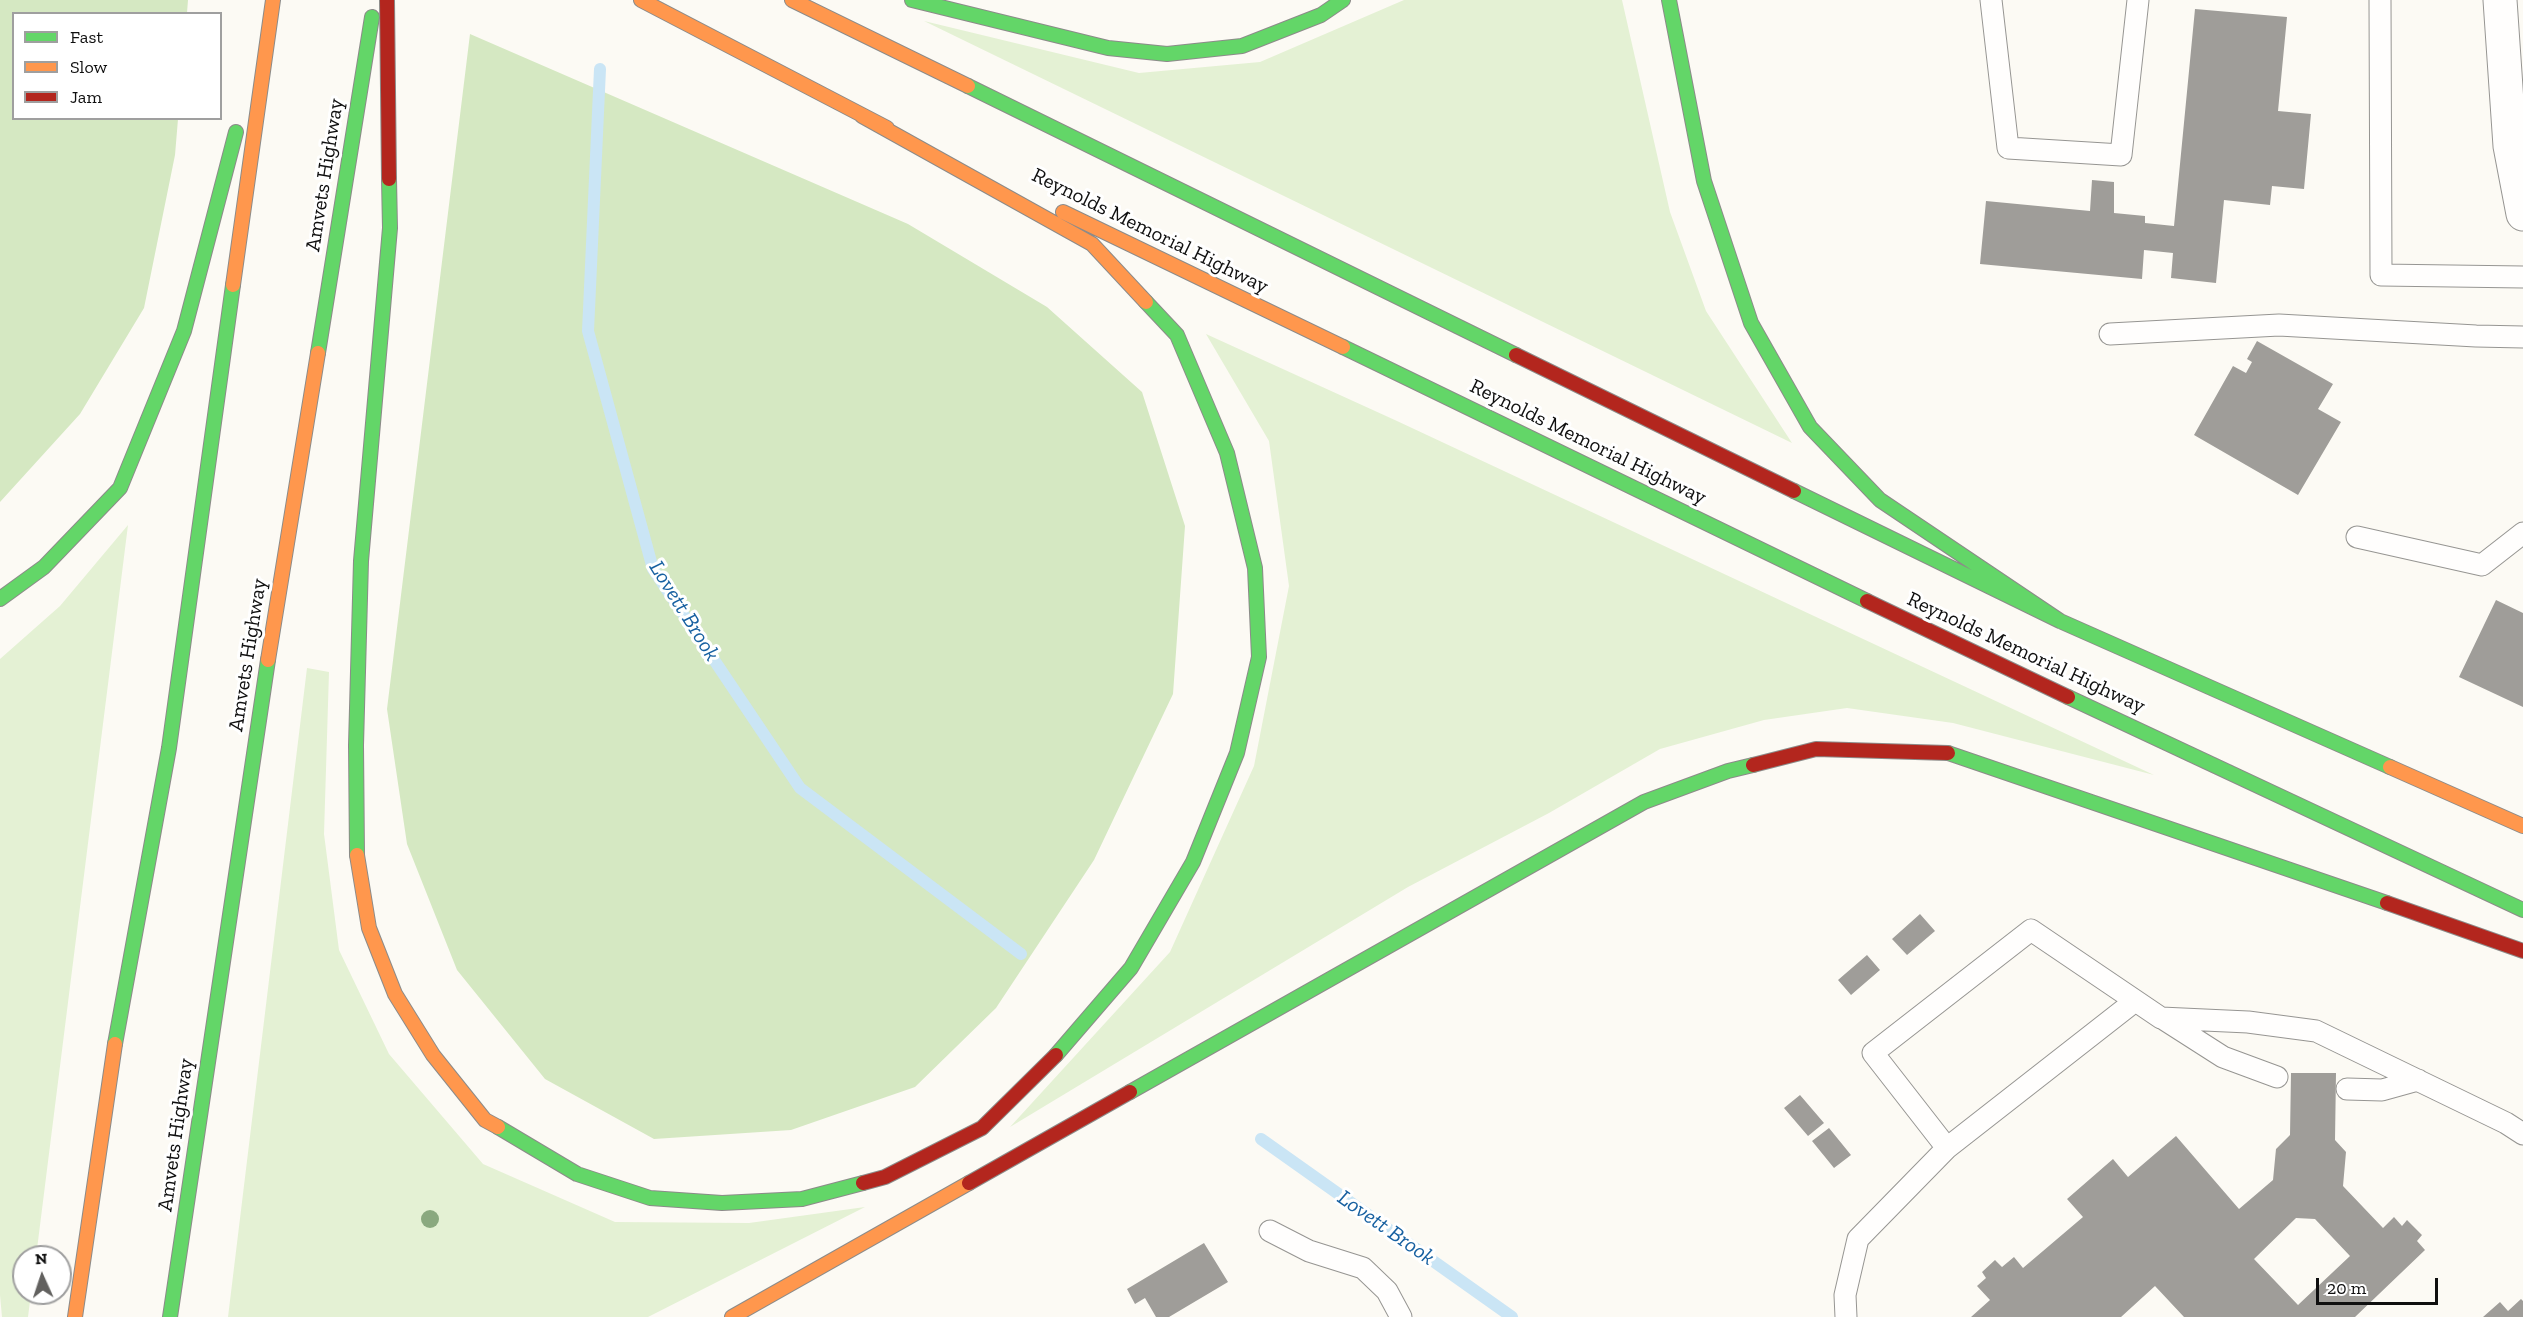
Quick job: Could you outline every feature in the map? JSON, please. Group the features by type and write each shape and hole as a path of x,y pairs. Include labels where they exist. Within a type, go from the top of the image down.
{"main road":[{"path":"0,599 44,567 120,488 184,331 272,0"},
{"path":"75,1317 116,1046 169,747 272,0"},
{"name":"Amvets Highway","path":"170,1317 257,729 375,0"},
{"path":"387,0 390,228 361,561 356,745 357,866 369,928 394,994 433,1055 485,1120 578,1174 650,1198 722,1203 802,1199 885,1177 982,1128 1058,1053 1136,959 1193,862 1237,753 1259,657 1255,568 1227,453 1177,334 1092,244 862,116"},
{"name":"Reynolds Memorial Highway","path":"640,0 862,116 2029,679 2523,910"},
{"name":"Reynolds Memorial Highway","path":"792,0 2060,621 2523,826"},
{"path":"912,0 1108,48 1167,54 1242,46 1321,15 1343,0"},
{"path":"1669,0 1704,181 1751,323 1810,427 1880,500 2060,621"},
{"path":"732,1317 1644,802 1728,771 1816,749 1946,752 2216,843 2523,951"}],"street":[{"path":"2500,0 2510,146 2523,214"}],"lane":[{"path":"1991,0 2008,148 2121,155 2138,0"},
{"path":"2380,0 2380,276 2523,277"},
{"path":"2110,334 2279,325 2476,336 2523,336"},
{"path":"2357,537 2482,565 2523,533"},
{"path":"1947,1148 1873,1053 2031,930 2223,1057 2277,1077"},
{"path":"1846,1317 1845,1295 1858,1239 1947,1148 2135,1000"},
{"path":"2161,1018 2248,1022 2316,1031 2506,1123 2523,1134"},
{"path":"2347,1089 2382,1090 2418,1080"},
{"path":"1270,1231 1309,1251 1363,1268 1387,1291 1401,1317"}],"green space":[{"path":"0,0 188,0 187,12 12,12 12,120 178,120 175,155 144,308 80,414 0,502"},
{"path":"1404,0 1622,0 1670,212 1706,311 1792,443 924,21 1139,73 1260,62"},
{"path":"470,34 908,224 1047,307 1142,392 1185,526 1173,694 1094,860 996,1008 915,1087 791,1130 654,1139 545,1079 457,970 407,844 387,709"},
{"path":"1206,334 2154,775 1953,723 1847,708 1764,720 1660,749 1549,813 1408,887 1010,1127 1170,952 1254,766 1289,586 1269,441"},
{"path":"128,525 38,1245 12,1245 12,1305 30,1305 28,1317 2,1317 0,1295 0,659 60,606"},
{"path":"307,668 329,672 324,834 339,950 389,1054 483,1164 615,1222 749,1223 865,1207 648,1317 228,1317"}],"building":[{"path":"2195,9 2287,17 2278,111 2311,114 2304,189 2272,186 2270,205 2224,200 2216,283 2171,278 2173,253 2144,250 2142,279 1980,264 1986,201 2090,211 2092,180 2114,182 2114,213 2145,216 2145,223 2174,226"},
{"path":"2257,341 2333,384 2318,409 2341,422 2298,495 2194,435 2233,366 2246,373 2252,362 2247,359"},
{"path":"2496,600 2523,613 2523,707 2459,677"},
{"path":"1920,914 1935,931 1907,955 1892,939"},
{"path":"1867,955 1880,970 1851,995 1838,980"},
{"path":"2291,1073 2336,1073 2335,1140 2346,1152 2343,1186 2383,1228 2394,1217 2402,1226 2407,1220 2422,1235 2417,1241 2425,1250 2355,1317 2184,1317 2155,1286 2121,1317 1971,1317 1990,1300 1977,1286 1986,1278 1982,1272 1995,1260 2002,1267 2014,1257 2023,1268 2083,1217 2067,1199 2113,1159 2128,1177 2176,1136 2239,1209 2273,1180 2276,1149 2290,1135","holes":["2296,1218 2315,1219 2350,1256 2298,1305 2254,1259"]},
{"path":"1800,1095 1824,1123 1808,1136 1784,1108"},
{"path":"1829,1128 1851,1155 1834,1168 1812,1141"},
{"path":"1204,1243 1228,1282 1169,1317 1156,1317 1145,1298 1135,1304 1127,1289"},
{"path":"2521,1299 2523,1317 2483,1317 2500,1302 2508,1311"}],"waterway":[{"name":"Lovett Brook","path":"600,69 588,331 653,569 800,788 1021,954"},
{"name":"Lovett Brook","path":"1261,1139 1512,1317"}],"traffic: fast":[{"path":"912,0 1108,48 1167,54 1242,46 1321,15 1343,0"},
{"path":"1669,0 1704,181 1751,323 1810,427 1880,500 2060,621"},
{"path":"318,353 372,17"},
{"path":"968,86 1516,355"},
{"path":"0,599 44,567 120,488 184,331 236,132"},
{"path":"357,855 356,745 361,561 390,228 389,179"},
{"path":"115,1044 169,748 233,285"},
{"path":"1056,1055 1131,968 1193,862 1237,753 1259,657 1255,568 1227,453 1177,335 1146,302"},
{"path":"1343,347 1867,601"},
{"path":"1794,491 2060,621 2390,767"},
{"path":"170,1317 268,660"},
{"path":"2068,697 2523,910"},
{"path":"1948,753 2387,903"},
{"path":"1130,1092 1644,802 1728,771 1753,765"},
{"path":"498,1127 577,1174 650,1198 722,1203 802,1199 863,1183"}],"traffic: slow":[{"path":"233,285 273,0"},
{"path":"641,0 887,128"},
{"path":"792,0 968,86"},
{"path":"862,116 1092,244 1146,302"},
{"path":"1063,212 1343,347"},
{"path":"268,660 318,353"},
{"path":"2390,767 2523,826"},
{"path":"357,855 369,928 395,994 433,1055 485,1120 498,1127"},
{"path":"75,1317 115,1044"},
{"path":"732,1317 969,1183"}],"traffic: jam":[{"path":"387,0 389,179"},
{"path":"1516,355 1794,491"},
{"path":"1867,601 2068,697"},
{"path":"1753,765 1816,749 1948,753"},
{"path":"2387,903 2523,951"},
{"path":"863,1183 885,1177 982,1128 1056,1055"},
{"path":"969,1183 1130,1092"}]}
